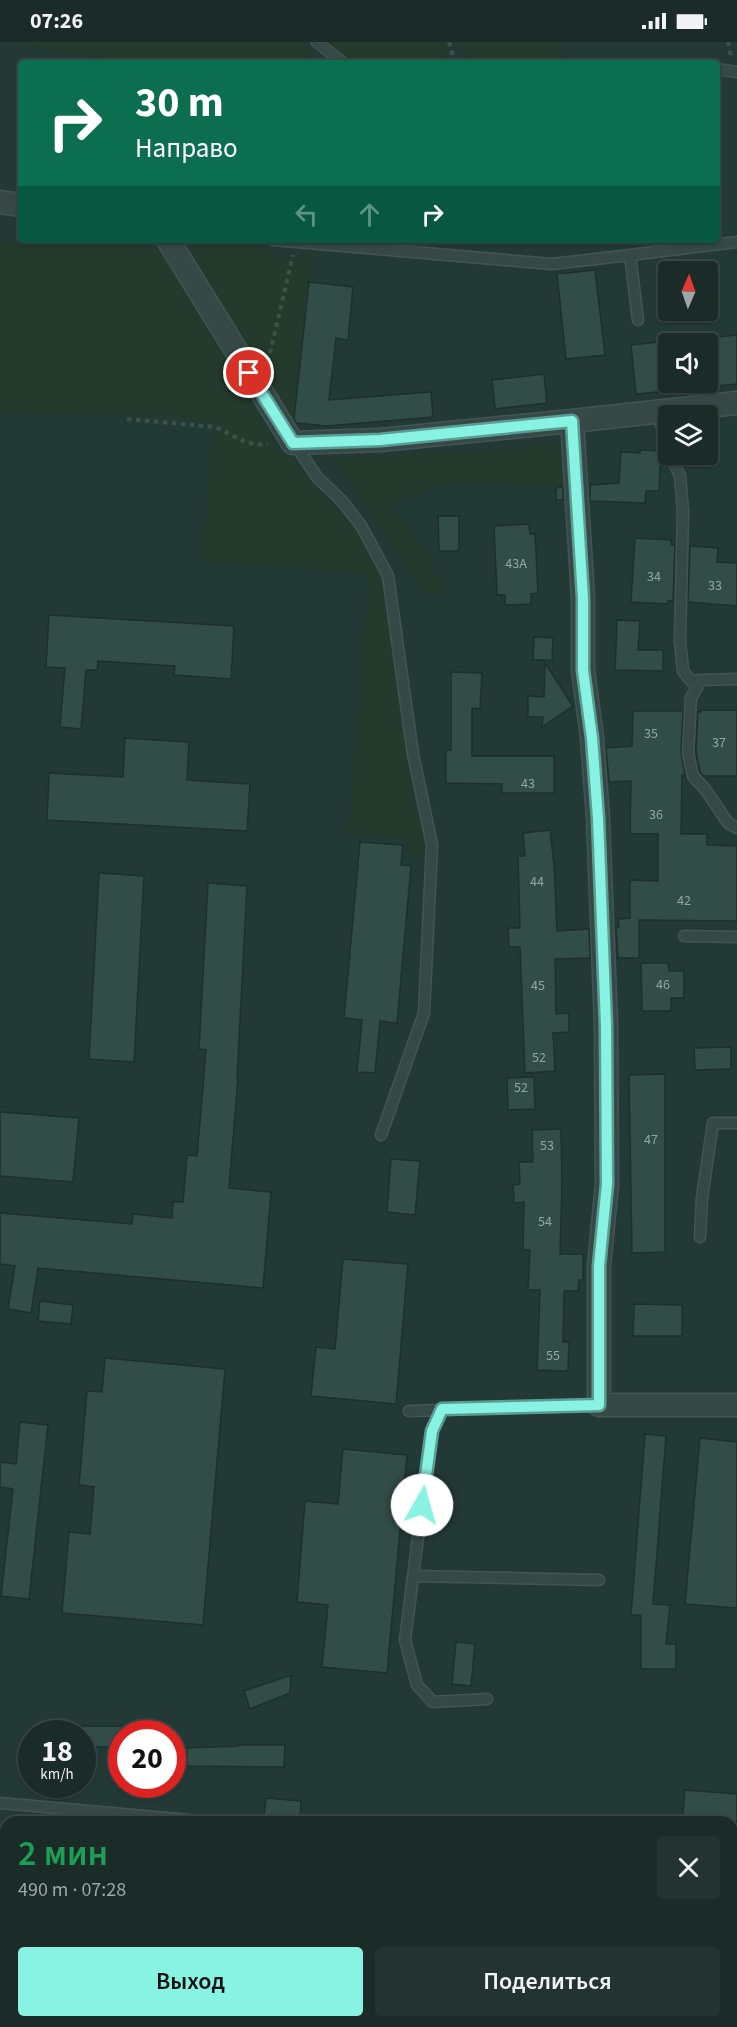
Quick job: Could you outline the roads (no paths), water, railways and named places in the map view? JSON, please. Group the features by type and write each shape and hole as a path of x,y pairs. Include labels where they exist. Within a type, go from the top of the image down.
{"street":[{"path":"0,202 18,205"},
{"path":"170,243 293,443 380,440 737,402"},
{"path":"572,421 583,598 583,670 592,738 598,818 606,1025 607,1184 599,1266 599,1405 737,1404"}],"lane":[{"path":"317,42 339,60"},
{"path":"720,69 737,72"},
{"path":"295,243 552,264 737,242"},
{"path":"630,255 638,320"},
{"path":"293,443 317,477 342,501 362,527 388,576 413,754 432,845 424,1013 381,1135"},
{"path":"675,465 680,476 683,511 680,641 683,671 690,681 737,679"},
{"path":"701,680 691,698 688,753 693,776 705,789 728,823 737,828"},
{"path":"684,936 737,937"},
{"path":"700,1237 702,1198 713,1123 737,1124"},
{"path":"409,1411 599,1405"},
{"path":"442,1409 432,1431 405,1641 417,1685 433,1702 487,1699"},
{"path":"413,1576 599,1580"},
{"path":"0,1803 144,1816"}]}
